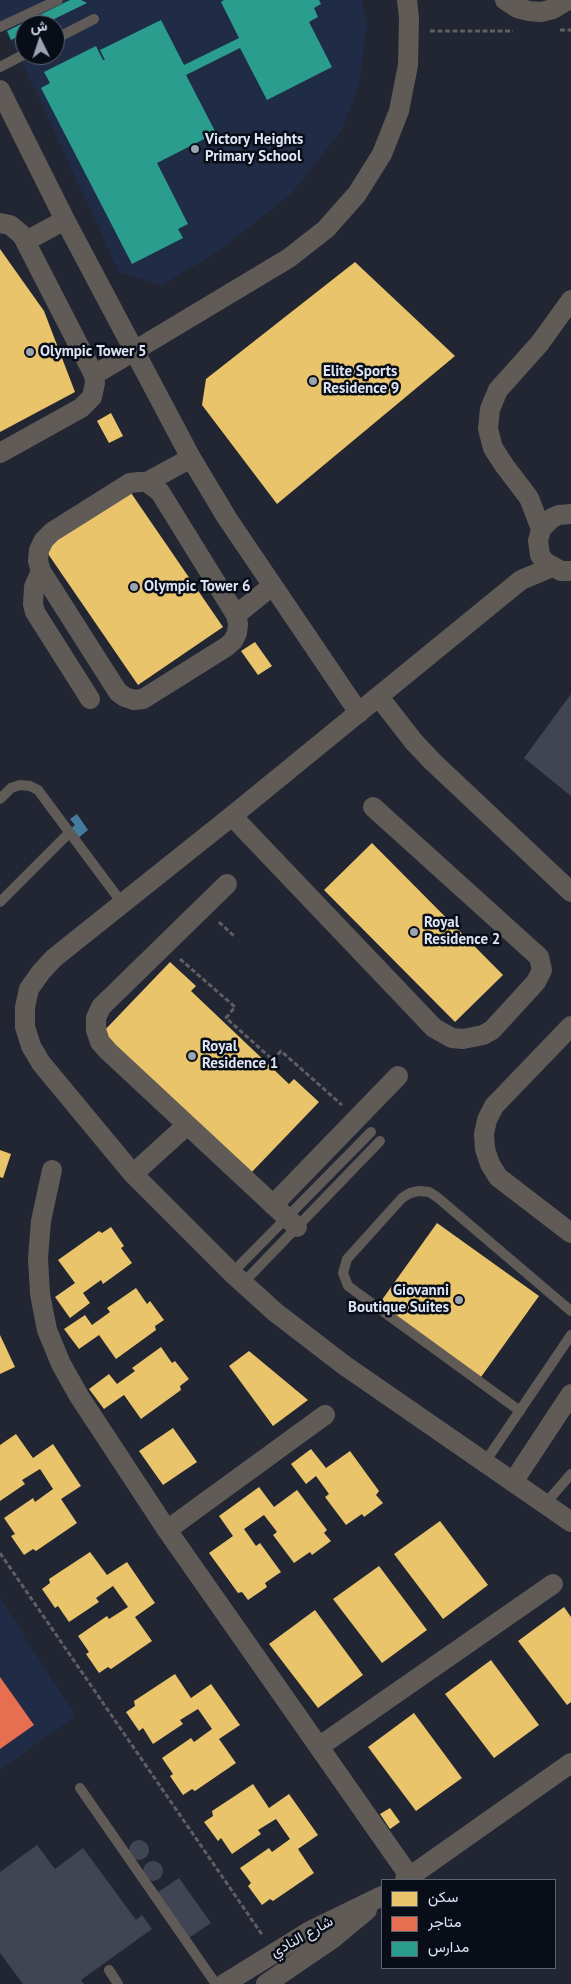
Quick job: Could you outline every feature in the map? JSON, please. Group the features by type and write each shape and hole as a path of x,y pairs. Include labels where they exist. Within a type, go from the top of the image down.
{"street":[{"path":"94,376 289,258 326,229 357,194 382,154 399,111 408,65 409,31 407,0"},
{"path":"505,0 517,8 541,12 553,9 568,0"},
{"path":"0,90 8,124 65,220 191,458 227,518 359,713"},
{"path":"26,241 65,220"},
{"path":"0,223 17,229 26,241 94,376 94,390 87,404 0,453"},
{"path":"566,570 545,562 529,498 493,448 488,429 490,409 498,390 540,343 571,300"},
{"path":"147,482 160,492 236,616 238,624 237,633 233,641 226,647 143,699 134,700 118,692 41,571 38,561 39,550 44,540 52,532 130,483 147,482 191,458"},
{"path":"529,498 565,515"},
{"path":"565,515 552,518 540,538 521,580 232,816 54,958 41,972 30,989 25,1007 25,1027 31,1046 41,1063 133,1174 237,1278 282,1317 344,1365 571,1522"},
{"path":"521,580 566,570"},
{"path":"41,571 34,587 33,604 35,612 90,699"},
{"path":"236,616 272,586"},
{"path":"379,697 414,742 571,892"},
{"path":"232,816 434,1028 442,1034 458,1039 473,1039 484,1035 492,1030 536,982 542,970 539,957 373,807"},
{"path":"227,884 101,1007 96,1018 96,1030 100,1042 108,1051 285,1217 357,1118 398,1076"},
{"path":"571,1026 494,1106 487,1120 484,1134 487,1157 498,1176 571,1233"},
{"path":"133,1174 187,1125"},
{"path":"52,1170 41,1221 38,1258 40,1294 47,1330 61,1364 79,1396 167,1530 320,1746 408,1879 571,1762"},
{"path":"513,1482 571,1394"},
{"path":"167,1530 325,1415"},
{"path":"320,1746 553,1584"},
{"name":"شارع النادي","path":"224,1984 274,1952 317,1928 381,1896"},
{"name":"شارع النادي","path":"266,1984 332,1939 381,1897"}],"lane":[{"path":"0,27 58,0"},
{"path":"65,34 94,19"},
{"path":"0,67 15,59"},
{"path":"0,799 11,788 20,785 30,786 38,790 122,903"},
{"path":"0,902 69,833"},
{"path":"237,1278 285,1217 371,1132"},
{"path":"285,1217 380,1141"},
{"path":"520,1411 348,1286 343,1273 347,1259 402,1198 410,1193 419,1191 429,1192 571,1311"},
{"path":"485,1462 571,1335"},
{"path":"545,1504 571,1474"},
{"path":"80,1788 216,1984"},
{"path":"109,1970 118,1984"}],"path":[{"path":"552,30 571,30"},
{"path":"409,31 514,31"},
{"path":"165,945 235,1007 226,1018 273,1060 281,1051 357,1118"},
{"path":"0,1553 274,1952"}],"shaded area":[{"name":"Victory Heights Primary School","path":"0,0 362,0 367,25 359,86 341,131 293,192 237,237 201,262 161,285 119,272 24,65 65,65 65,15 15,15 15,48 0,22"},
{"path":"0,1598 76,1716 0,1770"}],"building: سكن":[{"name":"Olympic Tower 5","path":"0,249 44,311 75,392 0,432"},
{"path":"355,262 455,356 277,504 202,405 206,379"},
{"path":"111,413 123,436 109,443 97,421"},
{"name":"Olympic Tower 6","path":"129,490 223,627 138,685 44,548"},
{"path":"255,642 272,666 258,675 241,651"},
{"name":"Royal Residence 2","path":"372,843 503,975 455,1022 324,890"},
{"name":"Royal Residence 1","path":"170,962 196,986 191,991 289,1084 294,1079 319,1102 249,1175 101,1034"},
{"path":"0,1150 11,1154 3,1178 0,1177"},
{"name":"Giovanni Boutique Suites","path":"437,1223 539,1296 481,1377 379,1304"},
{"path":"111,1227 124,1246 121,1248 132,1263 103,1284 101,1280 83,1293 90,1303 70,1318 55,1297 75,1283 58,1260 99,1231 102,1233"},
{"path":"136,1288 147,1304 150,1301 164,1320 155,1326 156,1330 116,1359 99,1335 79,1349 64,1329 85,1315 92,1325 110,1312 107,1308"},
{"path":"0,1335 15,1367 0,1374"},
{"path":"161,1347 172,1363 175,1361 189,1379 180,1386 181,1390 141,1419 124,1395 104,1409 89,1389 109,1374 117,1384 135,1371 132,1368"},
{"path":"249,1351 308,1400 273,1426 229,1366"},
{"path":"173,1428 197,1462 163,1485 139,1451"},
{"path":"16,1434 33,1458 53,1444 81,1486 61,1499 77,1523 36,1551 33,1549 24,1555 11,1536 15,1534 4,1518 33,1498 35,1502 53,1489 40,1469 22,1480 25,1484 0,1501 0,1445"},
{"path":"311,1449 326,1468 350,1451 379,1491 376,1495 383,1503 364,1517 362,1514 346,1525 325,1497 329,1494 316,1476 306,1484 291,1464"},
{"path":"259,1487 274,1507 297,1490 327,1530 324,1533 331,1541 312,1555 310,1552 294,1563 273,1535 277,1532 264,1515 244,1529 256,1546 260,1543 281,1572 265,1583 267,1587 248,1600 242,1592 238,1593 209,1553 233,1536 219,1516"},
{"path":"440,1521 488,1585 443,1619 394,1554"},
{"path":"90,1552 107,1575 127,1562 155,1603 135,1617 152,1641 111,1669 108,1667 99,1673 86,1654 89,1652 78,1636 107,1616 109,1619 128,1607 113,1586 96,1598 99,1602 69,1622 58,1606 55,1608 42,1589 50,1583 49,1579"},
{"path":"379,1566 427,1630 382,1663 333,1599"},
{"path":"564,1607 571,1617 571,1702 567,1705 518,1641"},
{"path":"315,1610 363,1675 318,1708 269,1644"},
{"path":"491,1660 539,1725 494,1758 445,1694"},
{"path":"175,1674 191,1698 211,1684 240,1725 219,1739 236,1763 195,1791 192,1789 183,1795 170,1776 173,1774 162,1758 191,1738 194,1742 212,1729 198,1709 180,1720 183,1724 153,1744 143,1728 139,1731 126,1712 135,1706 134,1701"},
{"path":"414,1713 462,1778 416,1811 368,1747"},
{"path":"253,1784 269,1808 289,1794 318,1835 298,1849 314,1873 273,1901 270,1899 262,1905 248,1886 251,1883 240,1868 269,1848 272,1852 290,1839 276,1819 258,1830 261,1834 232,1854 221,1838 218,1841 204,1822 213,1816 212,1811"},
{"path":"390,1808 400,1822 390,1829 380,1814"}],"building: متاجر":[{"path":"0,1677 34,1725 0,1749"}],"building: مدارس":[{"path":"70,0 81,0 87,3 62,15 40,15"},
{"path":"224,0 319,0 321,4 314,8 318,17 309,22 332,67 267,100 240,48 186,75 216,133 157,163 188,224 178,229 183,238 132,264 41,88 50,83 44,72 58,65 65,65 65,62 96,46 103,60 105,60 100,50 161,20 184,65 239,38 221,2"},
{"path":"15,27 15,38 11,40 7,31"}],"building: مرافق عامة":[{"path":"77,814 88,830 77,839 69,830 75,825 70,819"}],"building: أخرى":[{"path":"571,694 571,796 524,758"},
{"path":"139,1840 146,1843 149,1850 146,1857 139,1860 132,1857 129,1850 132,1843"},
{"path":"37,1845 55,1869 83,1848 136,1920 142,1915 152,1929 81,1980 84,1984 23,1984 0,1953 0,1872"},
{"path":"153,1861 160,1864 163,1871 160,1878 153,1881 146,1878 143,1871 146,1864"},
{"path":"179,1878 211,1923 189,1938 158,1892"}],"place":[{"name":"Victory Heights Primary School","path":"195,149"},
{"name":"Olympic Tower 5","path":"30,352"},
{"name":"Elite Sports Residence 9","path":"313,381"},
{"name":"Olympic Tower 6","path":"134,587"},
{"name":"Royal Residence 2","path":"414,932"},
{"name":"Royal Residence 1","path":"192,1056"},
{"name":"Giovanni Boutique Suites","path":"459,1300"}]}
